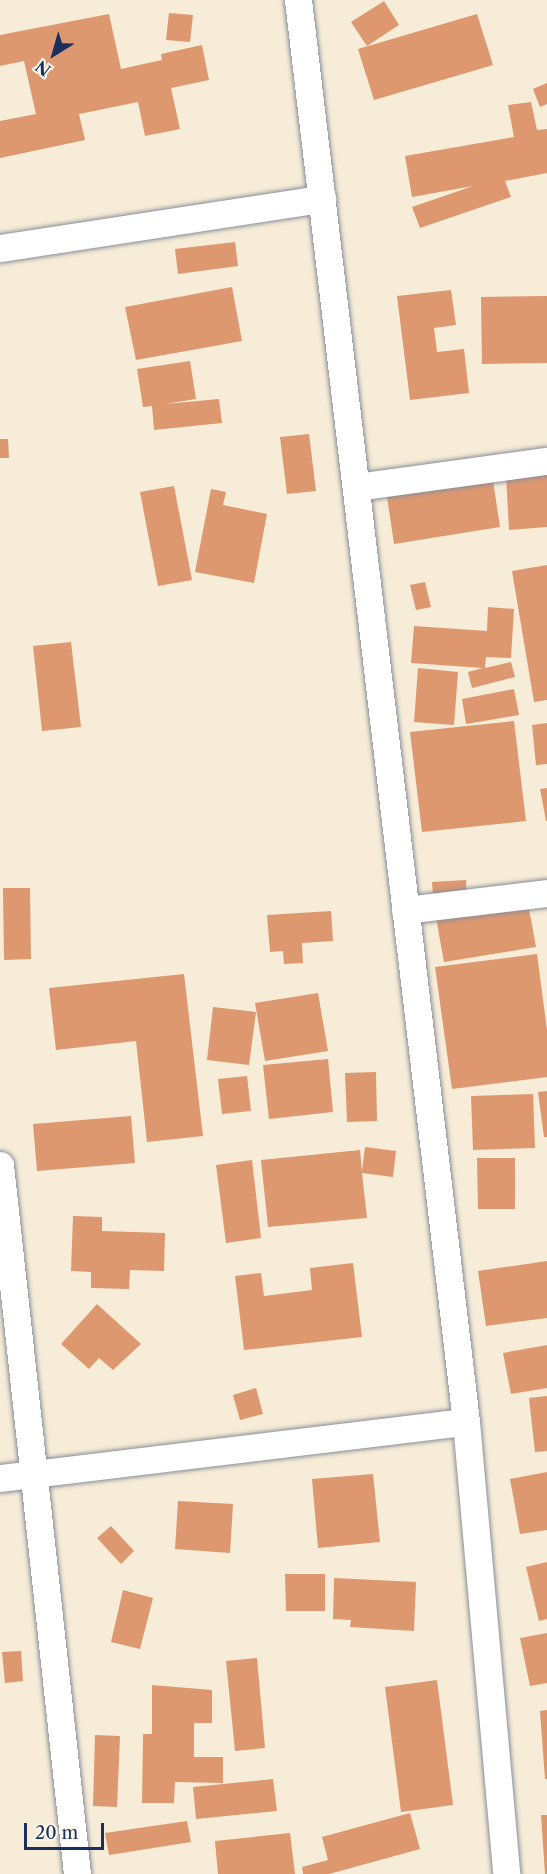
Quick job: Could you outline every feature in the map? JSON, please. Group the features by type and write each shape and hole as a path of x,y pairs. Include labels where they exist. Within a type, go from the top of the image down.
{"street":[{"path":"298,0 466,1422 506,1874"},
{"path":"0,248 322,199"},
{"path":"356,487 547,461"},
{"path":"405,910 547,892"},
{"path":"0,1165 77,1874"},
{"path":"0,1479 466,1422"}],"building":[{"path":"384,1 399,25 367,46 351,22"},
{"path":"169,13 193,15 190,42 166,40"},
{"path":"109,14 121,69 162,60 161,54 202,45 209,80 171,88 180,129 145,136 138,102 79,114 85,140 0,158 0,121 36,114 24,61 0,66 0,35"},
{"path":"477,14 493,65 374,100 358,49"},
{"path":"547,83 547,104 540,107 533,89"},
{"path":"531,102 537,130 547,129 547,173 505,181 511,197 420,228 412,207 473,186 412,197 405,156 514,137 508,105"},
{"path":"235,242 238,266 178,274 175,249"},
{"path":"232,287 242,341 136,360 125,307"},
{"path":"451,290 456,325 434,328 437,352 464,349 469,393 410,400 397,296"},
{"path":"547,296 547,363 482,364 481,297"},
{"path":"190,361 196,399 165,404 219,399 222,423 154,430 152,406 143,407 137,369"},
{"path":"309,434 316,491 287,494 280,437"},
{"path":"0,439 8,439 9,458 0,458"},
{"path":"547,471 547,527 509,530 506,475"},
{"path":"492,474 500,527 394,544 386,490"},
{"path":"174,486 192,580 158,586 140,492"},
{"path":"211,489 226,492 223,505 267,514 254,583 195,572"},
{"path":"547,565 547,700 534,702 512,571"},
{"path":"425,582 431,607 416,610 410,585"},
{"path":"488,607 514,609 511,658 486,657 485,668 511,662 515,677 472,688 468,672 483,668 411,663 414,626 487,631"},
{"path":"71,642 81,727 42,731 33,646"},
{"path":"418,668 458,672 454,725 414,722"},
{"path":"514,689 519,715 466,724 462,699"},
{"path":"514,721 526,821 422,832 410,732"},
{"path":"547,723 547,764 536,765 532,725"},
{"path":"547,788 547,821 546,821 540,789"},
{"path":"466,880 467,907 434,908 432,882"},
{"path":"3,888 30,888 31,959 4,960"},
{"path":"527,898 536,947 444,962 435,912"},
{"path":"331,911 333,941 302,943 303,963 284,964 283,951 270,952 267,915"},
{"path":"537,954 547,1030 547,1077 452,1089 435,967"},
{"path":"184,974 203,1136 147,1142 136,1041 56,1050 49,988"},
{"path":"318,993 328,1051 265,1061 255,1003"},
{"path":"213,1007 256,1012 249,1065 207,1060"},
{"path":"328,1059 333,1112 269,1119 263,1065"},
{"path":"376,1072 377,1121 347,1122 345,1073"},
{"path":"247,1076 251,1111 222,1114 218,1079"},
{"path":"547,1091 547,1137 544,1137 538,1092"},
{"path":"533,1094 535,1148 473,1150 471,1096"},
{"path":"131,1116 135,1163 37,1171 33,1124"},
{"path":"365,1147 396,1151 393,1177 362,1173 367,1218 268,1227 261,1160 360,1150 362,1171"},
{"path":"477,1158 515,1158 515,1209 478,1209"},
{"path":"252,1160 261,1238 226,1243 216,1165"},
{"path":"73,1216 102,1217 102,1231 165,1233 164,1271 130,1270 129,1289 91,1288 91,1272 71,1271"},
{"path":"547,1261 547,1318 486,1326 478,1271"},
{"path":"353,1263 362,1337 244,1350 235,1276 261,1273 264,1296 312,1290 310,1268"},
{"path":"97,1304 141,1344 113,1370 99,1358 89,1369 61,1344"},
{"path":"547,1345 547,1388 511,1394 503,1353"},
{"path":"256,1388 263,1414 240,1420 233,1395"},
{"path":"547,1396 547,1451 535,1452 529,1398"},
{"path":"547,1472 547,1530 520,1534 510,1479"},
{"path":"373,1474 380,1542 318,1548 312,1479"},
{"path":"178,1501 233,1504 230,1553 175,1549"},
{"path":"111,1526 134,1551 121,1564 97,1538"},
{"path":"547,1562 547,1619 539,1621 526,1567"},
{"path":"285,1574 325,1574 325,1611 286,1611"},
{"path":"334,1578 416,1582 414,1631 350,1627 351,1620 333,1619"},
{"path":"123,1590 153,1598 140,1649 111,1642"},
{"path":"547,1633 547,1683 530,1686 520,1638"},
{"path":"21,1651 23,1681 5,1683 2,1652"},
{"path":"257,1658 265,1748 235,1751 226,1661"},
{"path":"437,1680 453,1805 401,1812 385,1687"},
{"path":"152,1685 212,1690 212,1723 194,1723 194,1757 223,1757 223,1783 175,1782 174,1803 142,1803 143,1734 152,1734"},
{"path":"547,1710 547,1779 545,1779 540,1711"},
{"path":"95,1735 120,1736 117,1807 93,1806"},
{"path":"273,1779 277,1811 196,1819 193,1787"},
{"path":"410,1813 420,1849 329,1874 303,1874 302,1867 328,1860 322,1837"},
{"path":"541,1815 547,1815 547,1874 545,1874"},
{"path":"187,1821 191,1842 109,1855 105,1833"},
{"path":"290,1833 295,1874 218,1874 215,1841"}]}
